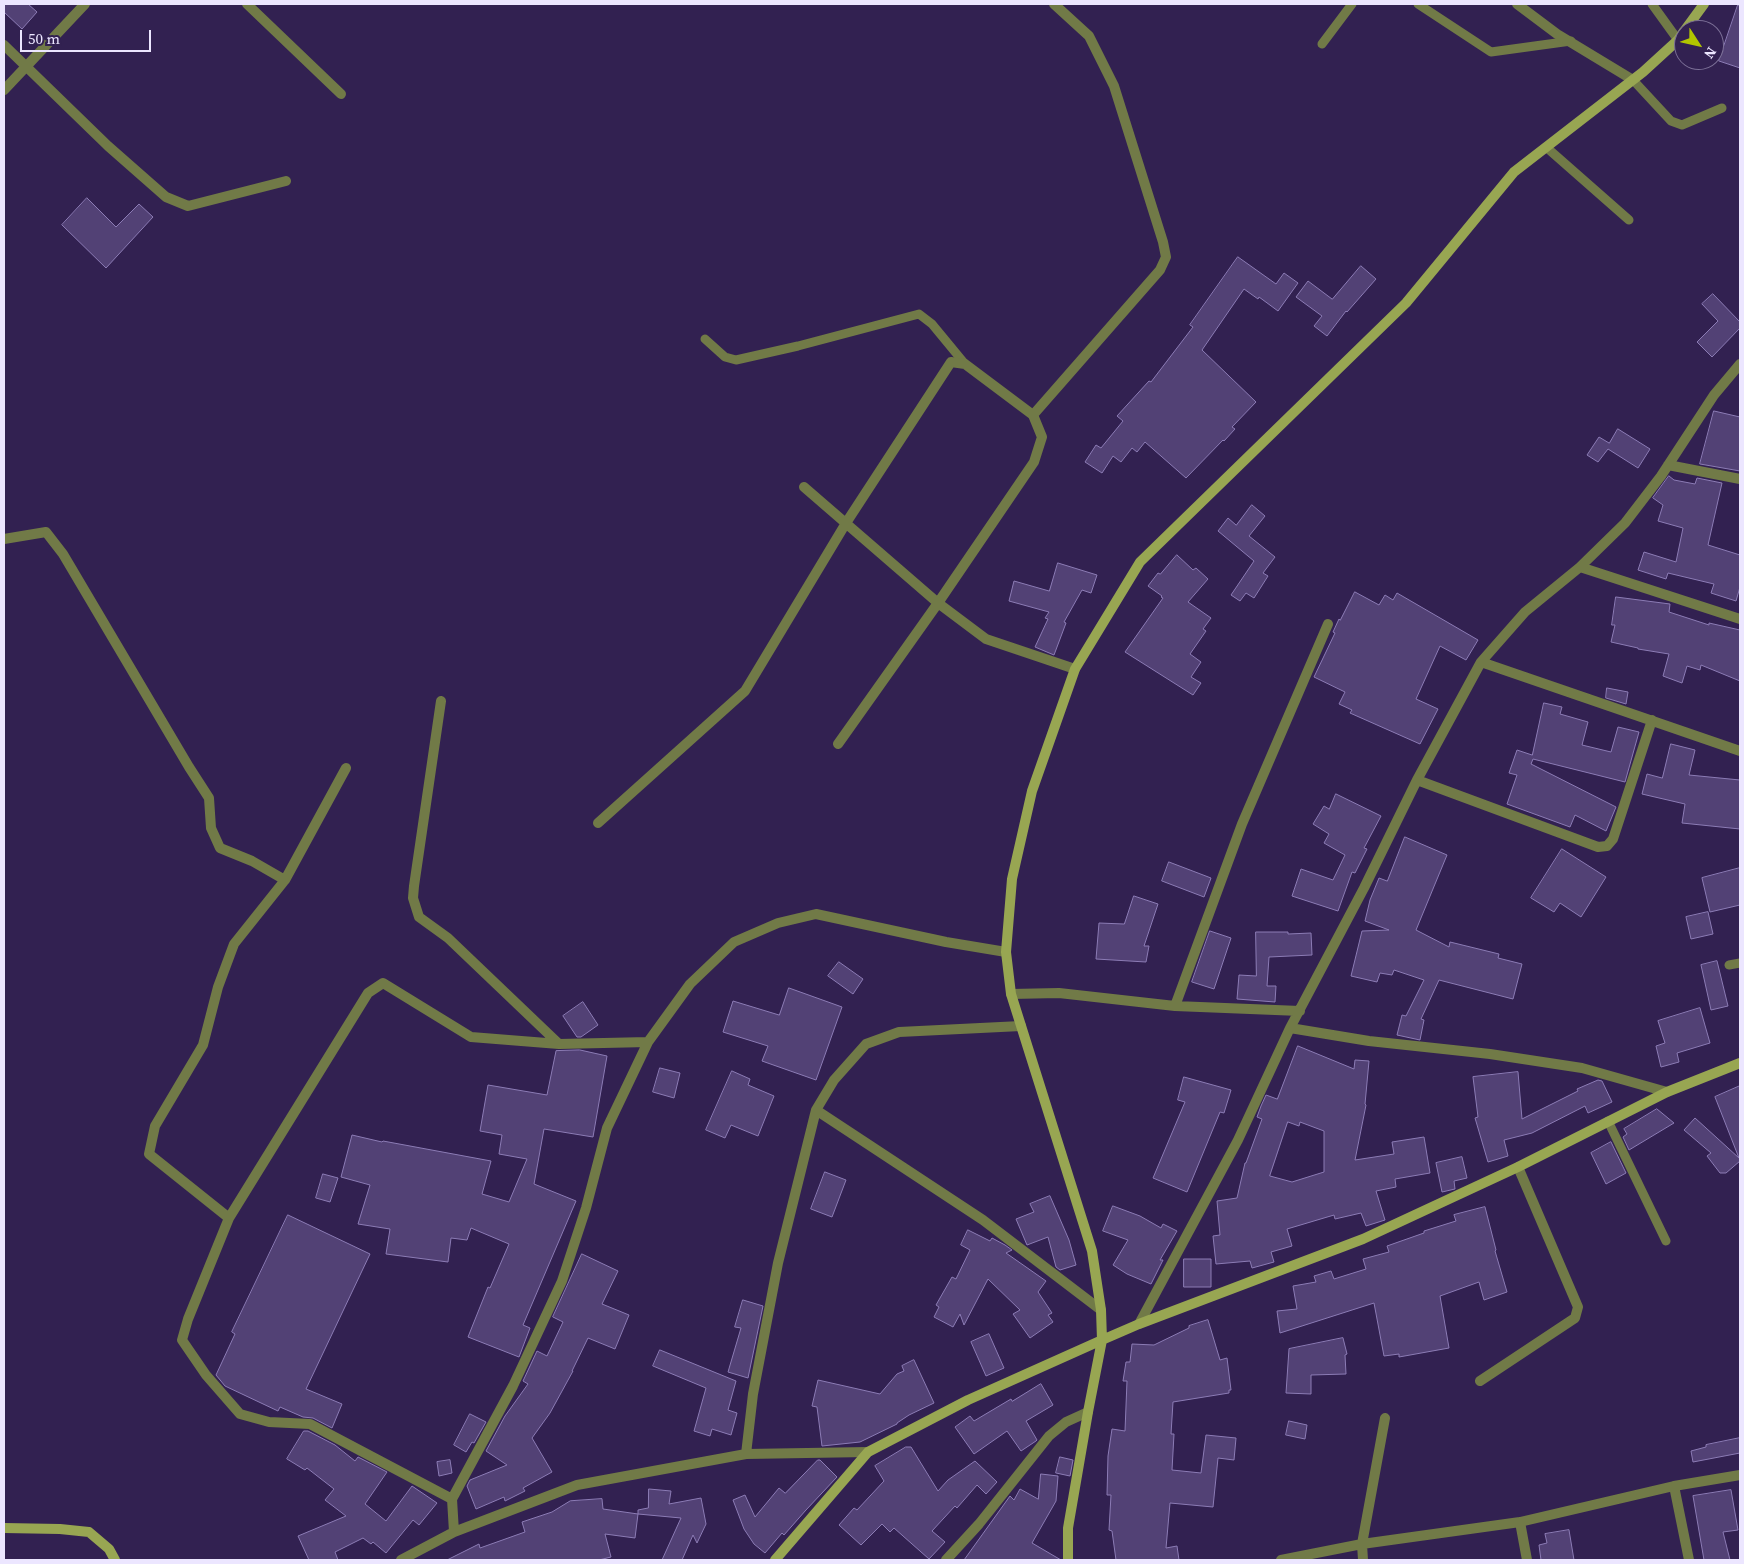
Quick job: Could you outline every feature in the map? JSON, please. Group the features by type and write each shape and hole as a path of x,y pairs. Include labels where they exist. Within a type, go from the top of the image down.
{"street":[{"path":"4,90 85,4"},
{"path":"247,4 341,94"},
{"path":"1033,415 1160,270 1166,257 1114,86 1089,36 1054,4"},
{"path":"1517,4 1557,34 1633,80"},
{"path":"1692,20 1704,4"},
{"path":"1068,1560 1068,1528 1102,1340 1101,1310 1092,1251 1011,994 1006,952 1012,879 1032,791 1075,669 1140,562 1406,304 1514,172 1633,80 1674,42"},
{"path":"4,46 108,146 166,197 188,206 286,181"},
{"path":"598,823 745,691 846,523 951,362 965,364 1033,415 1042,436 1034,462 938,603 838,744"},
{"path":"1139,1324 1238,1140 1290,1028 1364,888 1417,780 1481,662 1525,612 1580,567 1625,523 1668,466 1714,394 1740,364"},
{"path":"1668,466 1740,480"},
{"path":"804,486 938,603 986,640 1075,669"},
{"path":"4,539 46,532 63,554 209,798 211,828 220,848 252,861 285,880"},
{"path":"1580,567 1740,619"},
{"path":"1175,1006 1242,824 1328,624"},
{"path":"1481,662 1740,750"},
{"path":"441,701 414,886 413,898 419,917 448,938 559,1044"},
{"path":"1417,780 1598,847 1607,846 1613,839 1652,720"},
{"path":"229,1218 149,1154 155,1126 203,1045 218,987 234,944 285,880 346,768"},
{"path":"454,1532 452,1499 513,1386 562,1281 586,1208 607,1128 648,1042 690,984 734,942 778,923 816,914 946,942 1006,952"},
{"path":"452,1499 310,1424 269,1422 240,1414 206,1376 182,1340 188,1319 229,1218 368,994 383,983 471,1037 559,1044 648,1042"},
{"path":"1011,994 1059,992 1175,1006 1300,1011"},
{"path":"746,1454 753,1394 778,1263 816,1110 834,1080 866,1044 899,1032 1021,1026"},
{"path":"1290,1028 1369,1041 1490,1054 1582,1068 1668,1092"},
{"path":"774,1560 868,1452 968,1400 1139,1324 1363,1239 1518,1167 1668,1092 1740,1063"},
{"path":"816,1110 983,1220 1101,1310"},
{"path":"1480,1381 1576,1318 1578,1307 1518,1167"},
{"path":"946,1560 979,1524 1049,1436 1066,1422 1088,1412"},
{"path":"1363,1560 1362,1544 1385,1418"},
{"path":"401,1560 454,1532 577,1485 746,1454 868,1452"},
{"path":"1281,1560 1362,1544 1520,1522 1674,1486 1740,1475"},
{"path":"1674,1486 1689,1560"},
{"path":"1520,1522 1527,1560"},
{"path":"4,1528 60,1529 89,1532 109,1549 115,1560"}],"lane":[{"path":"1322,44 1352,4"},
{"path":"1418,4 1491,52 1571,42"},
{"path":"1652,4 1674,26"},
{"path":"1633,80 1664,114 1672,121 1682,125 1722,108"},
{"path":"1546,147 1629,220"},
{"path":"704,339 725,357 736,360 798,346 919,314 932,324 965,364"},
{"path":"1729,965 1740,963"},
{"path":"1608,1121 1666,1241"}],"building":[{"path":"4,4 28,4 37,12 22,29 4,12"},
{"path":"1738,5 1740,6 1740,68 1724,63 1724,46"},
{"path":"87,198 116,227 139,204 153,217 106,268 62,225"},
{"path":"1238,257 1276,284 1284,273 1298,283 1278,311 1244,289 1202,350 1256,402 1232,427 1235,429 1224,441 1186,478 1145,442 1137,452 1132,448 1121,462 1113,456 1102,473 1085,462 1096,445 1101,448 1123,421 1117,416 1149,381 1151,382 1193,327 1190,325"},
{"path":"1361,266 1376,279 1346,311 1327,336 1314,326 1322,316 1296,297 1308,281 1332,299"},
{"path":"1713,294 1740,322 1740,328 1712,357 1697,342 1718,321 1702,304"},
{"path":"1714,411 1740,417 1740,471 1700,464"},
{"path":"1618,429 1650,449 1638,468 1608,449 1598,462 1587,455 1599,437 1609,443"},
{"path":"1669,476 1674,480 1695,484 1697,478 1722,483 1708,545 1740,555 1740,587 1736,601 1711,593 1714,584 1668,573 1666,579 1638,570 1644,552 1676,562 1683,528 1658,521 1663,505 1653,498"},
{"path":"1252,505 1265,516 1249,536 1275,557 1263,573 1268,576 1254,598 1246,593 1240,601 1231,595 1254,561 1218,531 1228,518 1236,525"},
{"path":"1177,555 1193,570 1196,568 1208,579 1188,602 1211,618 1203,629 1206,631 1190,654 1201,662 1191,677 1201,683 1193,695 1125,652 1163,598 1148,586 1158,573 1160,574"},
{"path":"1058,563 1097,575 1091,593 1082,590 1064,622 1066,623 1054,655 1035,647 1048,619 1045,618 1049,612 1009,601 1014,581 1049,591"},
{"path":"1355,592 1379,605 1385,595 1393,600 1397,593 1478,640 1466,660 1440,646 1416,699 1438,709 1420,744 1350,713 1352,710 1339,704 1345,692 1314,677 1335,633 1333,632 1339,619"},
{"path":"1616,597 1670,604 1669,612 1709,625 1709,623 1740,630 1740,681 1701,665 1700,670 1687,666 1682,683 1663,676 1669,654 1611,642 1615,625 1612,625"},
{"path":"1607,688 1628,692 1626,704 1606,698"},
{"path":"1544,703 1562,707 1560,714 1588,722 1582,745 1611,752 1618,727 1639,732 1625,782 1533,759 1531,764 1616,807 1606,831 1575,815 1570,827 1507,804 1517,775 1509,773 1517,750 1532,755"},
{"path":"1671,744 1695,750 1689,775 1740,780 1740,829 1682,823 1685,804 1642,794 1647,774 1662,778"},
{"path":"1336,794 1381,816 1364,848 1367,849 1355,873 1352,872 1338,911 1292,896 1301,869 1333,880 1345,855 1324,843 1329,834 1313,824 1324,806 1329,809"},
{"path":"1405,837 1447,855 1416,930 1449,947 1450,942 1499,954 1498,958 1522,964 1513,999 1439,980 1421,1019 1424,1020 1420,1040 1397,1035 1402,1015 1406,1016 1424,980 1394,970 1392,975 1380,973 1377,982 1351,976 1362,931 1389,930 1365,921 1370,900 1379,878 1387,881"},
{"path":"1562,849 1606,877 1581,917 1560,903 1554,912 1531,898"},
{"path":"1169,862 1211,878 1204,897 1162,881"},
{"path":"1740,868 1740,905 1710,912 1702,878"},
{"path":"1134,896 1158,904 1144,946 1149,946 1146,962 1096,959 1099,923 1124,924"},
{"path":"1708,912 1713,934 1691,939 1686,917"},
{"path":"1210,931 1231,938 1214,989 1192,982"},
{"path":"1256,932 1311,933 1312,955 1269,957 1267,986 1276,986 1275,1002 1237,999 1239,975 1256,976"},
{"path":"1717,961 1728,1006 1711,1010 1701,965"},
{"path":"839,962 863,979 853,994 828,976"},
{"path":"789,988 842,1007 816,1080 762,1061 768,1046 723,1032 733,1001 779,1015"},
{"path":"583,1002 598,1025 581,1037 577,1037 563,1016"},
{"path":"1700,1008 1710,1043 1677,1053 1679,1062 1661,1067 1656,1046 1665,1043 1658,1021"},
{"path":"1298,1046 1354,1069 1355,1060 1369,1061 1366,1105 1355,1160 1394,1154 1392,1142 1424,1137 1430,1173 1395,1179 1396,1187 1376,1191 1385,1220 1366,1226 1361,1213 1335,1219 1334,1215 1287,1229 1292,1246 1271,1252 1274,1262 1252,1268 1250,1261 1216,1264 1213,1236 1220,1235 1217,1201 1237,1198 1245,1163 1262,1119 1257,1117 1261,1106 1266,1095 1277,1099","holes":["1288,1122 1299,1126 1300,1122 1324,1131 1324,1172 1292,1182 1270,1176"]},
{"path":"580,1050 607,1056 593,1137 544,1129 534,1184 576,1201 523,1325 530,1328 519,1357 468,1337 488,1287 490,1288 509,1244 471,1228 467,1240 451,1238 448,1262 386,1254 390,1229 358,1224 370,1185 341,1177 352,1135 491,1161 482,1194 509,1202 527,1159 499,1154 502,1135 480,1131 488,1085 547,1095 556,1051"},
{"path":"660,1068 680,1073 674,1098 653,1092"},
{"path":"732,1071 750,1079 748,1085 774,1096 758,1136 731,1125 725,1138 706,1130"},
{"path":"1518,1072 1522,1119 1578,1091 1577,1089 1598,1080 1602,1081 1612,1102 1588,1113 1585,1106 1532,1133 1504,1140 1508,1156 1488,1162 1475,1118 1478,1117 1473,1077"},
{"path":"1184,1077 1231,1090 1224,1113 1220,1112 1187,1192 1153,1178 1185,1102 1178,1100"},
{"path":"1740,1086 1740,1161 1726,1173 1720,1173 1707,1156 1711,1153 1684,1130 1695,1118 1739,1158 1715,1097"},
{"path":"1657,1109 1674,1123 1629,1150 1623,1137 1627,1134 1624,1129"},
{"path":"1611,1142 1626,1173 1606,1184 1591,1153"},
{"path":"1462,1157 1467,1178 1454,1181 1455,1189 1442,1192 1436,1163"},
{"path":"825,1172 846,1180 832,1217 811,1209"},
{"path":"323,1174 338,1178 330,1202 316,1198"},
{"path":"1050,1196 1069,1240 1076,1265 1060,1270 1056,1267 1048,1237 1027,1245 1016,1219 1034,1212 1030,1204"},
{"path":"1113,1206 1140,1216 1161,1228 1163,1224 1177,1231 1160,1260 1163,1260 1151,1284 1127,1274 1113,1265 1128,1240 1103,1231"},
{"path":"1485,1207 1507,1292 1484,1300 1479,1282 1440,1296 1449,1348 1399,1357 1399,1354 1384,1356 1374,1303 1280,1333 1277,1311 1297,1309 1293,1286 1316,1282 1314,1276 1331,1271 1334,1279 1366,1269 1363,1259 1389,1252 1387,1246 1456,1221 1454,1215"},
{"path":"288,1215 370,1254 306,1389 342,1404 332,1428 313,1418 303,1417 280,1407 278,1411 225,1386 216,1375 235,1334 232,1332"},
{"path":"968,1230 990,1241 992,1238 1005,1245 1012,1250 1006,1253 1046,1281 1038,1292 1052,1313 1048,1315 1053,1322 1030,1338 1013,1314 1020,1310 988,1279 964,1325 960,1314 953,1327 934,1317 939,1307 936,1305 952,1277 956,1279 970,1250 961,1245"},
{"path":"582,1254 618,1271 602,1304 629,1315 615,1349 588,1338 573,1371 550,1413 532,1438 552,1472 523,1488 525,1491 505,1501 504,1497 476,1509 467,1486 470,1480 507,1465 486,1451 505,1416 528,1384 523,1381 537,1351 547,1356 563,1322 553,1317"},
{"path":"1184,1259 1211,1259 1211,1287 1184,1287"},
{"path":"743,1300 763,1306 748,1378 728,1372 741,1328 735,1327"},
{"path":"1208,1320 1220,1360 1227,1358 1231,1390 1229,1390 1229,1393 1173,1402 1171,1434 1174,1434 1172,1470 1201,1473 1206,1435 1236,1438 1234,1460 1218,1458 1213,1507 1170,1503 1166,1548 1177,1546 1179,1560 1116,1560 1112,1531 1109,1530 1111,1495 1107,1495 1108,1456 1112,1429 1125,1431 1127,1381 1123,1381 1126,1362 1130,1362 1132,1344 1154,1345 1189,1328 1189,1326"},
{"path":"989,1334 1004,1368 986,1376 971,1342"},
{"path":"1343,1338 1347,1354 1345,1355 1346,1374 1311,1375 1311,1394 1286,1393 1289,1349"},
{"path":"660,1350 736,1381 728,1410 737,1413 731,1435 712,1429 710,1436 694,1431 706,1388 653,1366"},
{"path":"914,1360 934,1403 860,1442 822,1446 817,1407 812,1406 818,1380 880,1394 897,1374 904,1371 902,1366"},
{"path":"1041,1384 1053,1405 1026,1421 1037,1440 1021,1451 1007,1431 974,1454 955,1427 970,1416 974,1421"},
{"path":"470,1414 486,1422 474,1443 472,1442 466,1452 454,1445"},
{"path":"1289,1421 1307,1425 1305,1439 1286,1435"},
{"path":"304,1431 308,1431 335,1445 355,1461 358,1457 387,1472 365,1504 386,1521 412,1486 437,1503 419,1525 413,1520 386,1553 373,1542 371,1544 363,1538 335,1552 338,1560 309,1560 298,1536 346,1516 325,1500 334,1489 307,1468 305,1470 287,1459"},
{"path":"1740,1438 1740,1453 1693,1462 1691,1451 1706,1447 1706,1445"},
{"path":"906,1447 911,1447 938,1491 948,1480 975,1461 997,1482 986,1494 977,1485 957,1508 955,1506 932,1531 945,1542 929,1559 894,1528 890,1532 882,1524 861,1545 839,1525 854,1508 857,1510 884,1481 875,1466"},
{"path":"1060,1457 1073,1460 1070,1476 1056,1473"},
{"path":"450,1460 452,1473 439,1476 437,1462"},
{"path":"818,1460 837,1477 765,1553 754,1544 744,1529 733,1500 745,1495 755,1517 779,1488 785,1493"},
{"path":"1041,1474 1058,1476 1056,1501 1032,1543 1061,1560 964,1560 1010,1496 1014,1500 1020,1489 1038,1499"},
{"path":"649,1489 671,1491 669,1504 701,1498 706,1524 697,1543 693,1535 682,1560 662,1560 681,1518 638,1514 638,1510 648,1508"},
{"path":"1731,1490 1738,1530 1723,1532 1730,1560 1704,1560 1693,1496"},
{"path":"602,1499 603,1509 638,1514 635,1538 605,1534 611,1557 599,1560 447,1560 479,1544 480,1548 525,1532 522,1522 552,1512 570,1501"},
{"path":"1569,1530 1574,1560 1541,1560 1539,1545 1547,1543 1545,1534"}]}
